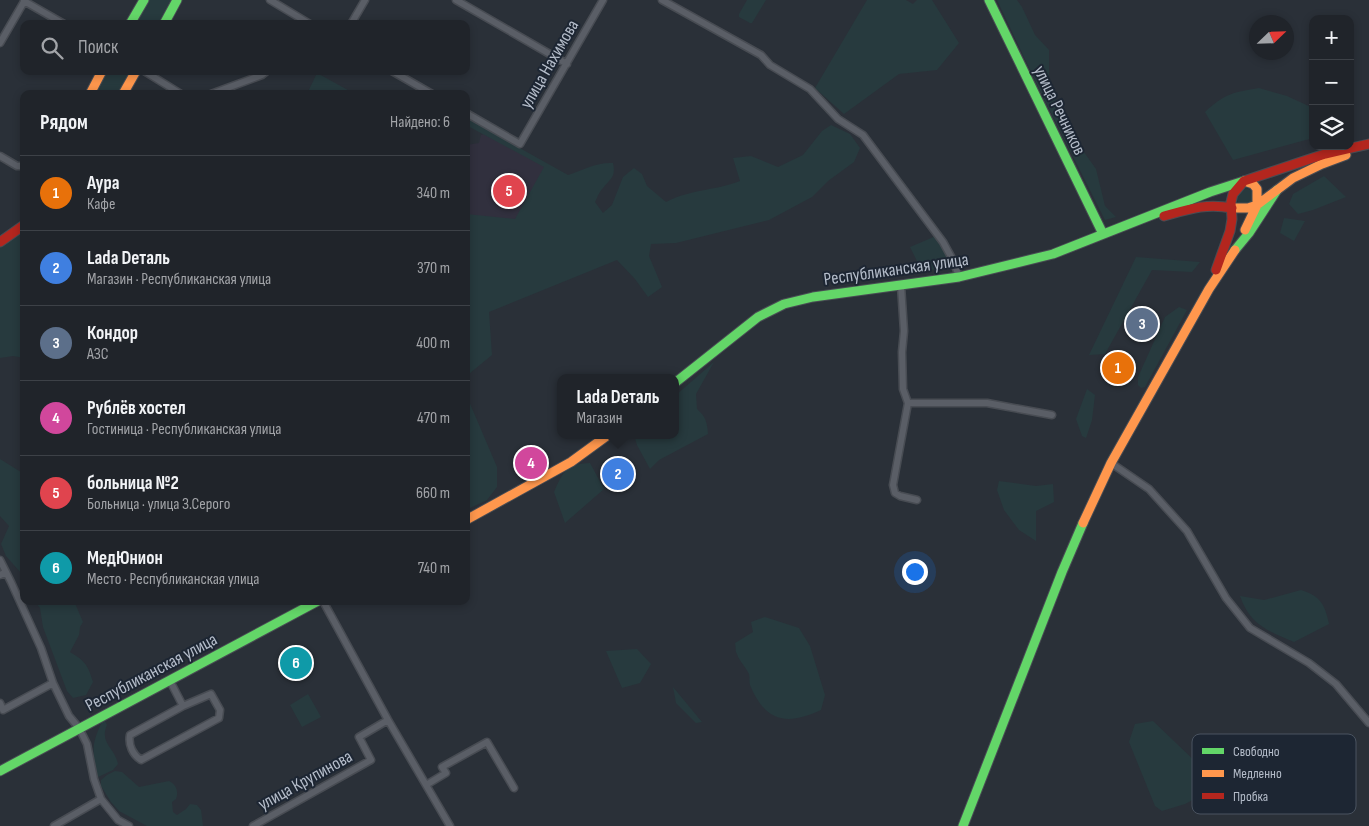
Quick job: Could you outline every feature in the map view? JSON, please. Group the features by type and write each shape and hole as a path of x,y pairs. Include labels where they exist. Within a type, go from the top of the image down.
{"street":[{"path":"0,43 24,0 57,20"},
{"path":"132,20 144,0"},
{"path":"166,20 177,0"},
{"path":"270,0 299,20"},
{"path":"353,20 365,0"},
{"path":"456,0 567,64"},
{"name":"улица Нахимова","path":"470,115 520,144 604,0"},
{"path":"662,0 761,55 770,65 810,89 838,118 863,135 943,242 954,262 959,277"},
{"name":"улица Речников","path":"989,0 1103,234"},
{"path":"92,90 100,75"},
{"path":"125,90 134,75"},
{"path":"150,75 175,90"},
{"path":"222,90 262,75"},
{"path":"399,75 425,90"},
{"path":"1139,221 1210,192 1325,154 1369,145"},
{"path":"1139,221 1215,205 1227,208 1248,208 1257,205 1293,178 1369,145"},
{"path":"0,156 20,166"},
{"path":"1233,253 1257,205 1259,196 1257,188 1252,183 1244,181"},
{"path":"1227,208 1233,194 1244,181"},
{"path":"963,826 1062,572 1111,463 1209,289 1277,190"},
{"path":"1209,289 1226,245 1232,220 1227,208"},
{"name":"Республиканская улица","path":"679,380 758,317 784,304 813,297 959,277 1053,254 1139,221"},
{"path":"0,242 20,229"},
{"path":"901,286 904,331 902,352 904,390 908,403 893,486 895,492 900,496 917,500"},
{"path":"908,403 987,403 1052,414"},
{"path":"470,518 571,462 603,439"},
{"path":"1111,463 1149,489 1187,531 1226,598 1250,628 1309,663 1336,684 1369,723"},
{"path":"0,560 3,573 41,648 52,683 68,716 79,728 87,744 94,779 101,799 118,820 129,826"},
{"name":"Республиканская улица","path":"0,771 311,605"},
{"path":"325,605 388,720 450,826"},
{"path":"170,681 183,706"},
{"path":"0,703 3,710 52,683"},
{"path":"211,694 220,710 219,718 141,760 136,757 128,742 130,735 183,706 211,694"},
{"name":"улица Крупинова","path":"252,826 372,760 359,737 388,720"},
{"path":"426,785 446,773 442,767 487,742 514,788"},
{"path":"54,826 101,799"}],"shaded area":[{"path":"487,133 554,172 514,224 470,224 470,144 479,143 481,135"}],"green space":[{"path":"147,0 172,0 162,20 135,20"},
{"path":"747,0 766,0 752,23 739,17"},
{"path":"867,0 906,0 913,4 917,0 932,0 959,43 937,70 899,74 844,114 815,88"},
{"path":"997,0 1017,0 1035,35 1049,50 1049,76 1056,101 1076,141 1096,169 1105,206 1116,217 1105,220"},
{"path":"105,75 130,76 121,90 96,90"},
{"path":"316,75 321,75 348,90 309,90"},
{"path":"1259,88 1287,96 1309,106 1309,139 1233,160 1205,112 1218,101 1243,91"},
{"path":"470,120 568,175 596,165 613,163 614,171 612,177 600,191 595,202 603,213 612,205 623,177 634,168 642,174 647,186 666,202 684,195 740,181 733,158 751,156 778,167 803,155 822,131 831,125 850,134 860,148 854,162 828,181 812,197 769,220 676,243 651,244 649,256 662,287 648,297 635,279 617,260 489,312 492,355 470,373 470,214 515,219 544,167 470,127"},
{"path":"1324,176 1346,197 1298,214 1289,204 1293,194"},
{"path":"1245,188 1251,191 1254,197 1251,203 1245,206 1239,203 1236,197 1239,191"},
{"path":"1284,218 1305,221 1294,241 1280,233"},
{"path":"20,233 20,357 13,356 0,358 0,245"},
{"path":"936,236 949,259 947,268 922,271 910,247"},
{"path":"1136,257 1200,262 1192,272 1152,270 1105,354 1089,355"},
{"path":"1179,307 1187,310 1145,387 1141,388 1138,385 1138,377 1165,317"},
{"path":"714,362 696,394 697,409 706,420 708,434 659,460 650,469 635,439 679,439 679,392"},
{"path":"1087,389 1095,395 1092,420 1086,438 1082,436 1076,419"},
{"path":"470,404 497,467 497,487 487,500 470,508"},
{"path":"0,459 20,472 20,572 6,556 1,544 9,526 0,516"},
{"path":"590,463 604,489 565,523 554,492 566,470 576,465"},
{"path":"999,481 1036,486 1053,484 1054,502 1036,511 1036,541 1019,530 1004,510 997,490"},
{"path":"1301,590 1318,598 1324,606 1329,624 1294,642 1261,626 1249,614 1240,596 1264,600"},
{"path":"37,605 76,605 83,622 70,652 85,664 91,676 93,682 86,695 73,698 67,691 43,627 40,608"},
{"path":"765,617 799,628 810,646 825,695 821,710 798,718 778,717 763,707 756,697 750,685 749,674 736,653 735,643 753,632 751,622"},
{"path":"637,649 651,664 640,683 622,688 606,651"},
{"path":"673,687 702,722 696,723 676,703"},
{"path":"308,694 321,717 302,727 290,705"},
{"path":"105,721 107,725 105,731 106,741 118,764 113,770 98,777 94,743 102,722"},
{"path":"1153,721 1192,758 1192,800 1162,811 1155,806 1129,742 1135,724"},
{"path":"115,771 122,772 139,787 171,782 177,791 176,799 172,802 173,812 177,815 190,804 197,805 201,810 203,826 147,826 119,811 101,786 101,780"}],"traffic: fast":[{"path":"132,20 144,0"},
{"path":"166,20 177,0"},
{"path":"989,0 1103,234"},
{"path":"679,380 758,317 784,304 813,297 959,277 1053,254 1210,192 1244,181"},
{"path":"1235,250 1249,233 1277,190"},
{"path":"963,826 1083,523"},
{"path":"0,771 311,605"}],"traffic: slow":[{"path":"92,90 100,75"},
{"path":"125,90 134,75"},
{"path":"1245,230 1257,205 1293,178 1346,155"},
{"path":"1232,208 1248,208 1257,205 1257,189 1253,184 1244,181"},
{"path":"1083,523 1111,463 1209,289 1235,250"},
{"path":"470,518 571,462 603,439"}],"traffic: jam":[{"path":"1216,270 1230,231 1233,194 1244,181 1325,154 1369,144"},
{"path":"1164,216 1206,206 1232,208"},
{"path":"0,242 20,228"}],"place":[{"name":"больница №2","path":"509,191"},
{"name":"Кондор","path":"1142,324"},
{"name":"Аура","path":"1118,368"},
{"name":"Рублёв хостел","path":"531,463"},
{"name":"Lada Dеталь","path":"618,474"},
{"name":"МедЮнион","path":"296,663"}]}
